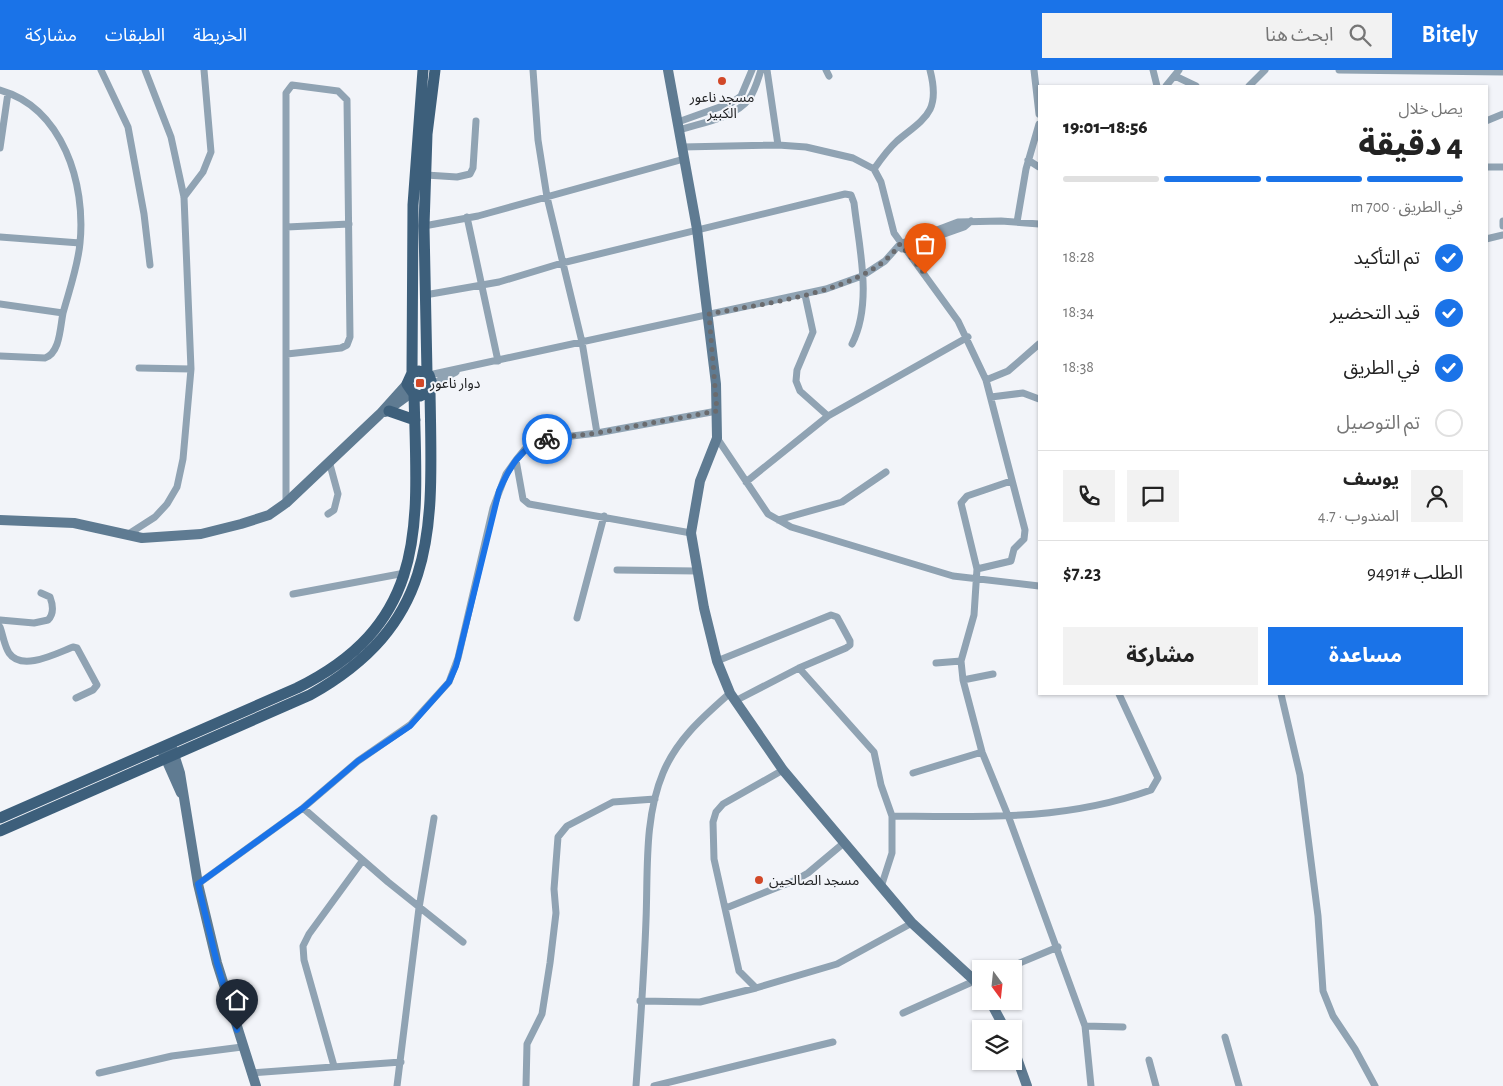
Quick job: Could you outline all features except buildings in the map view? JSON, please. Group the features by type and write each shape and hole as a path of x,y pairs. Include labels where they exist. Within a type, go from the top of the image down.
{"main road":[{"path":"0,831 168,751 296,688 336,666 360,645 394,600 406,573 415,525 415,420 411,386 413,205 423,70"},
{"path":"0,818 310,695 360,663 397,618 415,583 427,534 431,482 424,226 428,117 435,70"},
{"path":"411,386 420,371 429,381"},
{"path":"411,386 420,396 429,381"},
{"path":"384,412 415,420"}],"street":[{"path":"102,70 128,127 150,265"},
{"path":"126,536 155,517 167,504 177,487 184,459 191,369 184,197 171,138 145,70"},
{"path":"184,197 202,172 211,152 204,70"},
{"path":"533,70 537,132 547,198 582,342 597,433"},
{"path":"668,70 697,229 709,314 718,438 700,481 691,533 697,571 718,661 732,697 783,770 882,884 912,922 972,977"},
{"path":"678,126 731,103 742,96 752,70"},
{"path":"678,126 724,115 742,106 752,93 761,70"},
{"path":"767,70 778,145"},
{"path":"874,169 895,142 917,127 928,113 934,92 930,70"},
{"path":"1034,70 1038,105"},
{"path":"1153,70 1157,85"},
{"path":"1250,85 1265,70"},
{"path":"1339,70 1503,72"},
{"path":"1167,85 1177,73 1195,85"},
{"path":"286,503 286,93 292,85 338,91 347,100 350,337 347,345 341,348 287,354"},
{"path":"0,90 32,107 53,129 67,152 77,182 80,243 55,350 51,356 45,358 0,356"},
{"path":"0,148 8,93"},
{"path":"1488,120 1503,114"},
{"path":"426,175 457,177 470,174 473,168 476,121"},
{"path":"1017,222 1028,160 1038,127"},
{"path":"682,147 778,145 821,149 861,161 874,169 881,182 890,226 949,306 968,337 991,397 1025,530 1024,539 1014,549 1011,561 977,569"},
{"path":"424,226 467,218 547,198 684,159"},
{"path":"1028,160 1038,166"},
{"path":"1488,167 1503,167"},
{"path":"426,295 499,282 562,263 697,229 833,196 849,194 854,203 862,276 861,323 852,344"},
{"path":"467,218 498,361"},
{"path":"429,381 463,368 805,294 862,276 903,246 952,224 971,221 1038,224"},
{"path":"1503,221 1503,226"},
{"path":"287,227 349,224"},
{"path":"1488,239 1503,235"},
{"path":"0,237 80,243"},
{"path":"805,294 813,332 798,370 796,381 800,391 828,416"},
{"path":"0,304 63,313"},
{"path":"746,482 828,416 968,337"},
{"path":"986,380 1008,371 1038,345"},
{"path":"139,368 191,369"},
{"path":"0,520 74,523 126,536 161,538 201,534 269,515 286,503 411,386"},
{"path":"991,397 1017,393 1028,394 1038,399"},
{"path":"198,884 303,808 358,761 410,726 449,682 458,658 493,508 506,474 524,449 539,441 597,433 717,411"},
{"path":"718,438 768,514 778,520 810,533 953,576 1038,586"},
{"path":"516,460 522,494 526,502 691,533"},
{"path":"328,514 334,510 338,494 329,461"},
{"path":"778,520 842,502 886,472"},
{"path":"1011,481 963,498 961,503 977,569 974,615 961,661 982,752 1058,947 1085,1026 1091,1086"},
{"path":"578,618 604,516"},
{"path":"618,570 697,571"},
{"path":"292,594 406,573"},
{"path":"0,620 34,623 48,620 53,603 50,597 41,593"},
{"path":"636,1086 649,850 655,799 663,772 683,738 693,726 732,697 850,645 850,642 835,615 803,625 718,661"},
{"path":"0,626 10,654 17,660 26,661 73,647 78,648 97,685 93,690 76,698"},
{"path":"936,663 961,661"},
{"path":"799,668 874,752 880,786 892,816 892,853 882,884"},
{"path":"964,680 993,674"},
{"path":"892,816 1009,818 1102,806 1151,790 1158,778 1119,695"},
{"path":"1281,695 1300,775 1315,889 1323,991 1333,1016 1355,1049 1375,1086"},
{"path":"168,751 183,796 198,884 217,963 242,1047 256,1086"},
{"path":"913,773 982,752"},
{"path":"756,988 739,971 714,859 713,822 716,812 723,804 783,770"},
{"path":"526,1086 528,1044 542,1014 550,963 556,913 554,889 558,837 567,826 614,802 655,799"},
{"path":"303,808 419,908 463,942"},
{"path":"397,1086 419,908 434,818"},
{"path":"726,908 802,877 845,842"},
{"path":"334,1066 306,969 303,946 309,934 363,860"},
{"path":"640,1001 700,1002 756,988 837,964 912,922"},
{"path":"1022,962 1058,947"},
{"path":"903,1013 972,986"},
{"path":"1085,1026 1123,1027"},
{"path":"1225,1037 1238,1086"},
{"path":"654,1086 833,1042"},
{"path":"99,1073 172,1056 242,1047"},
{"path":"1149,1060 1156,1086"},
{"path":"251,1072 401,1062"},
{"path":"1021,1070 1027,1086"}],"way so far":[{"path":"547,439 597,433 717,411 709,314 805,294 844,283 862,276 876,267 895,251 900,244 925,274"}],"place":[{"name":"مسجد ناعور الكبير","path":"722,81"},
{"name":"دوار ناعور","path":"420,383"},
{"name":"مسجد الصالحين","path":"759,880"}],"route":[{"path":"237,1030 217,963 198,884 216,869 303,808 358,761 410,726 449,682 456,666 493,508 499,491 506,474 524,449 547,439"}]}
